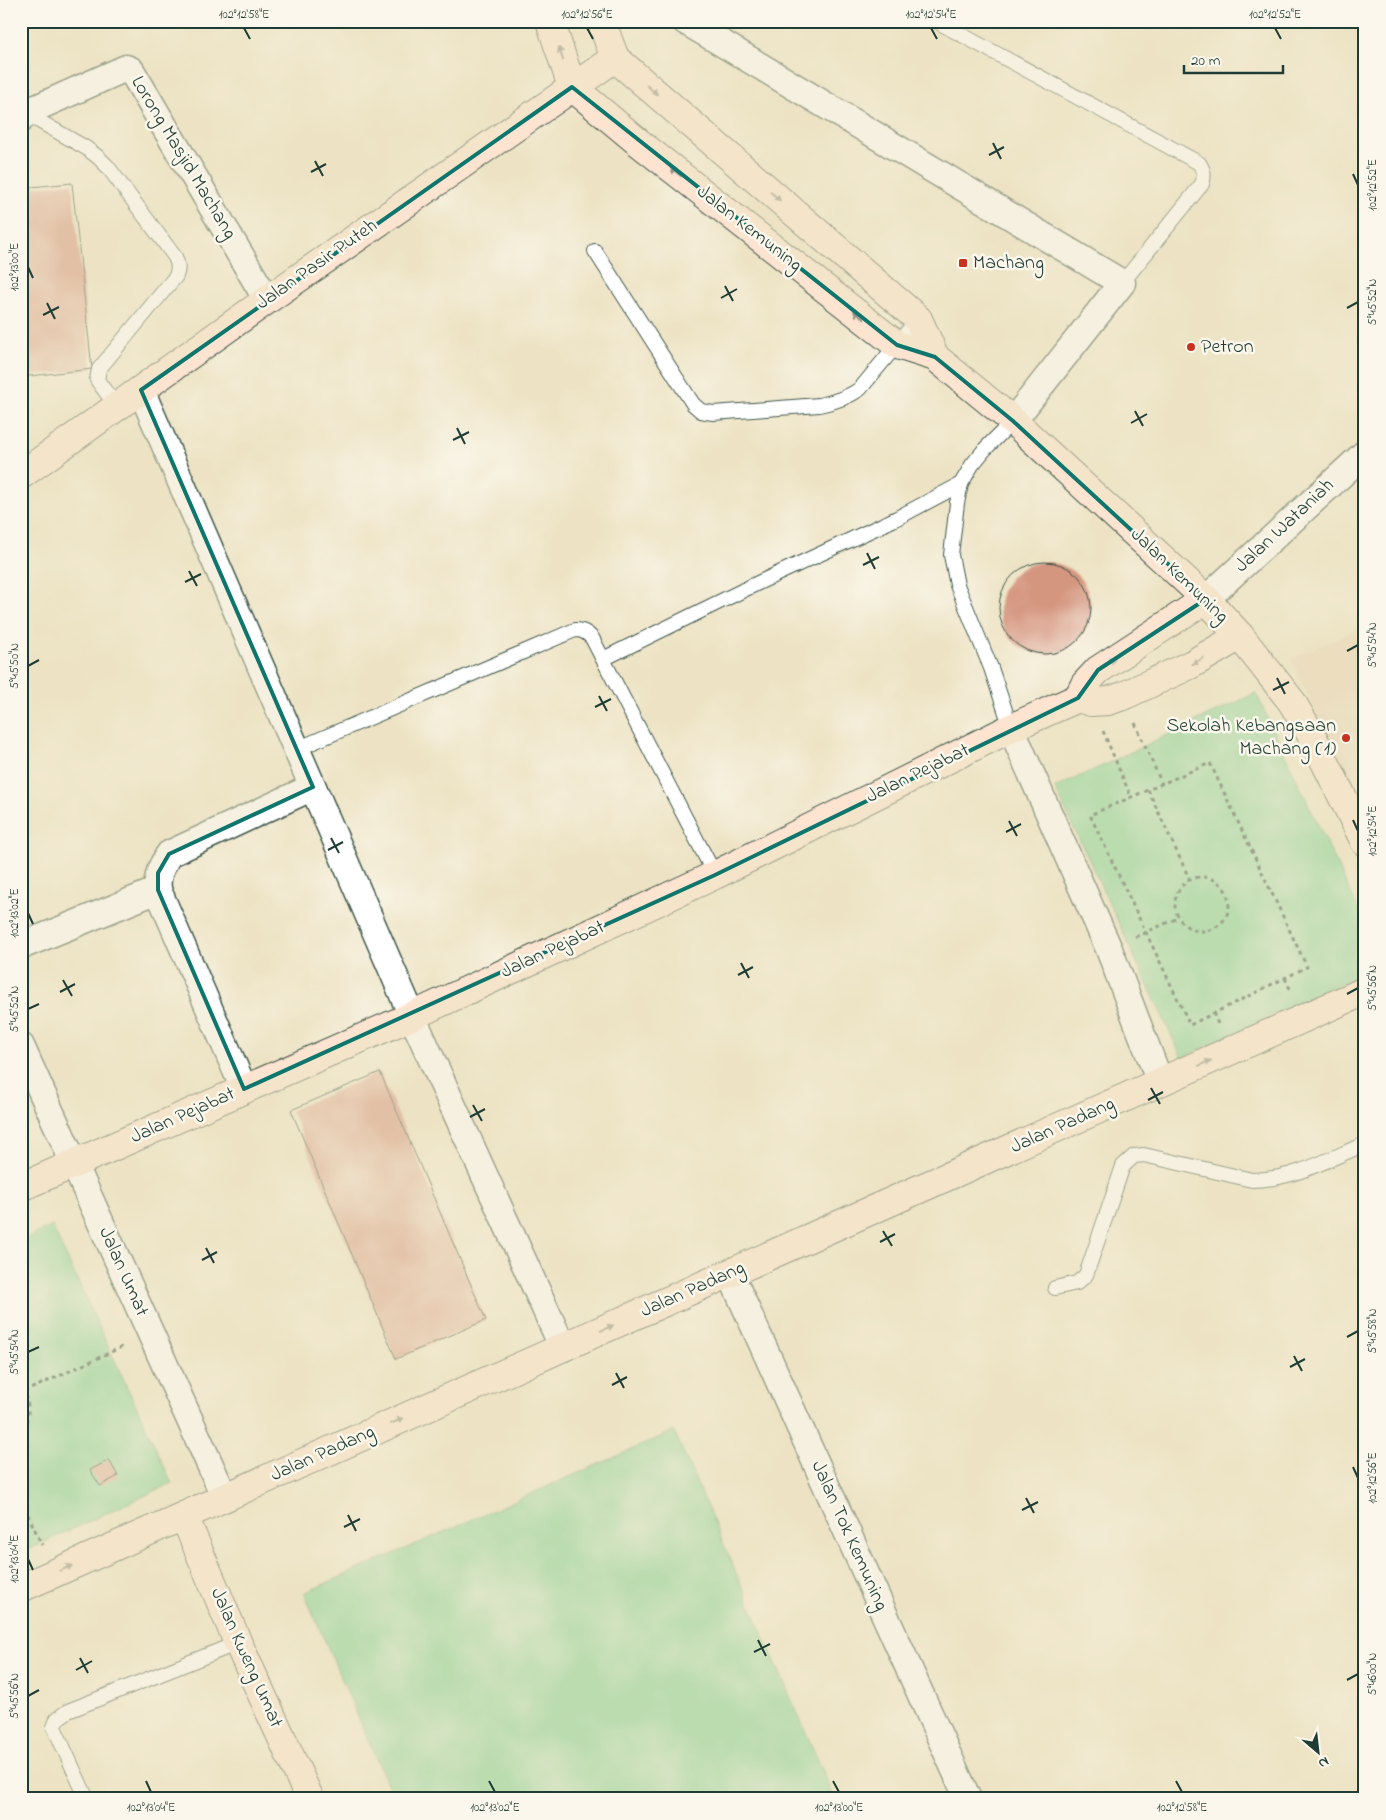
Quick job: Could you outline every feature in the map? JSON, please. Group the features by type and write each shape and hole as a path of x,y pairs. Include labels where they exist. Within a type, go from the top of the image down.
{"street":[{"path":"550,21 572,86"},
{"path":"601,21 615,58"},
{"path":"686,21 1122,284 1013,421"},
{"name":"Jalan Pasir Puteh","path":"21,475 572,86 615,58"},
{"name":"Jalan Kemuning","path":"615,58 918,320 935,357"},
{"name":"Lorong Masjid Machang","path":"22,112 126,68 131,70 268,300"},
{"name":"Jalan Kemuning","path":"572,86 638,142 897,345 935,357 1013,421 1206,599 1240,636 1292,702 1313,738 1365,842"},
{"path":"142,390 412,1016 563,1348"},
{"name":"Jalan Wataniah","path":"1206,599 1365,453"},
{"path":"1084,700 1085,684 1098,670 1206,599"},
{"name":"Jalan Pejabat","path":"21,1187 412,1016 714,875 1011,728 1084,700 1108,701 1123,696 1192,664 1240,636"},
{"path":"1011,728 1109,949 1160,1082"},
{"path":"244,1089 158,890 158,873 169,854 313,787"},
{"path":"21,946 158,890"},
{"name":"Jalan Padang","path":"21,1588 1365,991"},
{"name":"Jalan Umat","path":"21,1046 225,1498"},
{"name":"Jalan Tok Kemuning","path":"730,1274 968,1799"},
{"name":"Jalan Kweng Umat","path":"184,1516 238,1643 310,1799"}],"lane":[{"path":"936,21 1199,163 1205,177 1202,184 1122,284"},
{"path":"22,112 86,148 108,167 175,257 178,264 176,276 99,369 98,380 117,407"},
{"path":"595,251 692,404 702,411 713,413 819,405 835,402 849,396 860,388 918,320"},
{"path":"1011,728 991,668 956,585 951,555 956,503 961,484 985,449 1013,421"},
{"path":"603,659 897,518 961,484"},
{"path":"296,749 576,630 585,631 603,659 714,875"},
{"path":"1055,1288 1077,1283 1086,1275 1123,1166 1134,1156 1144,1156 1252,1180 1266,1180 1295,1173 1365,1144"},
{"path":"87,1799 54,1727 57,1720 68,1711 238,1643"}],"path":[{"path":"1123,696 1162,784"},
{"path":"1084,700 1131,797"},
{"path":"1210,763 1307,967 1190,1026 1090,816 1148,790 1210,763"},
{"path":"1148,790 1190,880"},
{"path":"1199,877 1209,878 1218,882 1225,889 1229,898 1229,908 1226,917 1220,925 1212,930 1202,932 1193,930 1184,925 1178,918 1174,901 1182,885 1190,880 1199,877"},
{"path":"1109,949 1178,918"},
{"path":"24,1392 150,1334"},
{"path":"21,1388 28,1404 28,1416 21,1433"},
{"path":"21,1500 55,1573"}],"highlighted area":[{"path":"572,87 897,345 935,357 1013,421 1206,599 1098,670 1078,698 715,875 244,1089 158,890 158,873 169,854 313,787 141,390"}],"shaded area":[{"name":"Sekolah Kebangsaan Machang (1)","path":"1365,625 1365,818 1291,659"}],"green space":[{"path":"1256,693 1365,924 1365,972 1182,1058 1055,788"},
{"path":"52,1226 172,1483 21,1553 21,1241"},
{"path":"674,1431 835,1799 394,1799 304,1593"}],"building":[{"path":"72,183 92,369 21,377 21,188"},
{"path":"1045,562 1063,565 1078,575 1088,590 1091,608 1088,626 1078,641 1063,651 1045,654 1027,651 1012,641 1002,626 999,608 1002,590 1012,575 1027,565"},
{"path":"380,1072 486,1320 396,1359 291,1110"},
{"path":"109,1460 118,1476 100,1486 90,1470"}],"place":[{"name":"Machang","path":"963,263"},
{"name":"Petron","path":"1191,347"},
{"name":"Sekolah Kebangsaan Machang (1)","path":"1346,738"}]}
